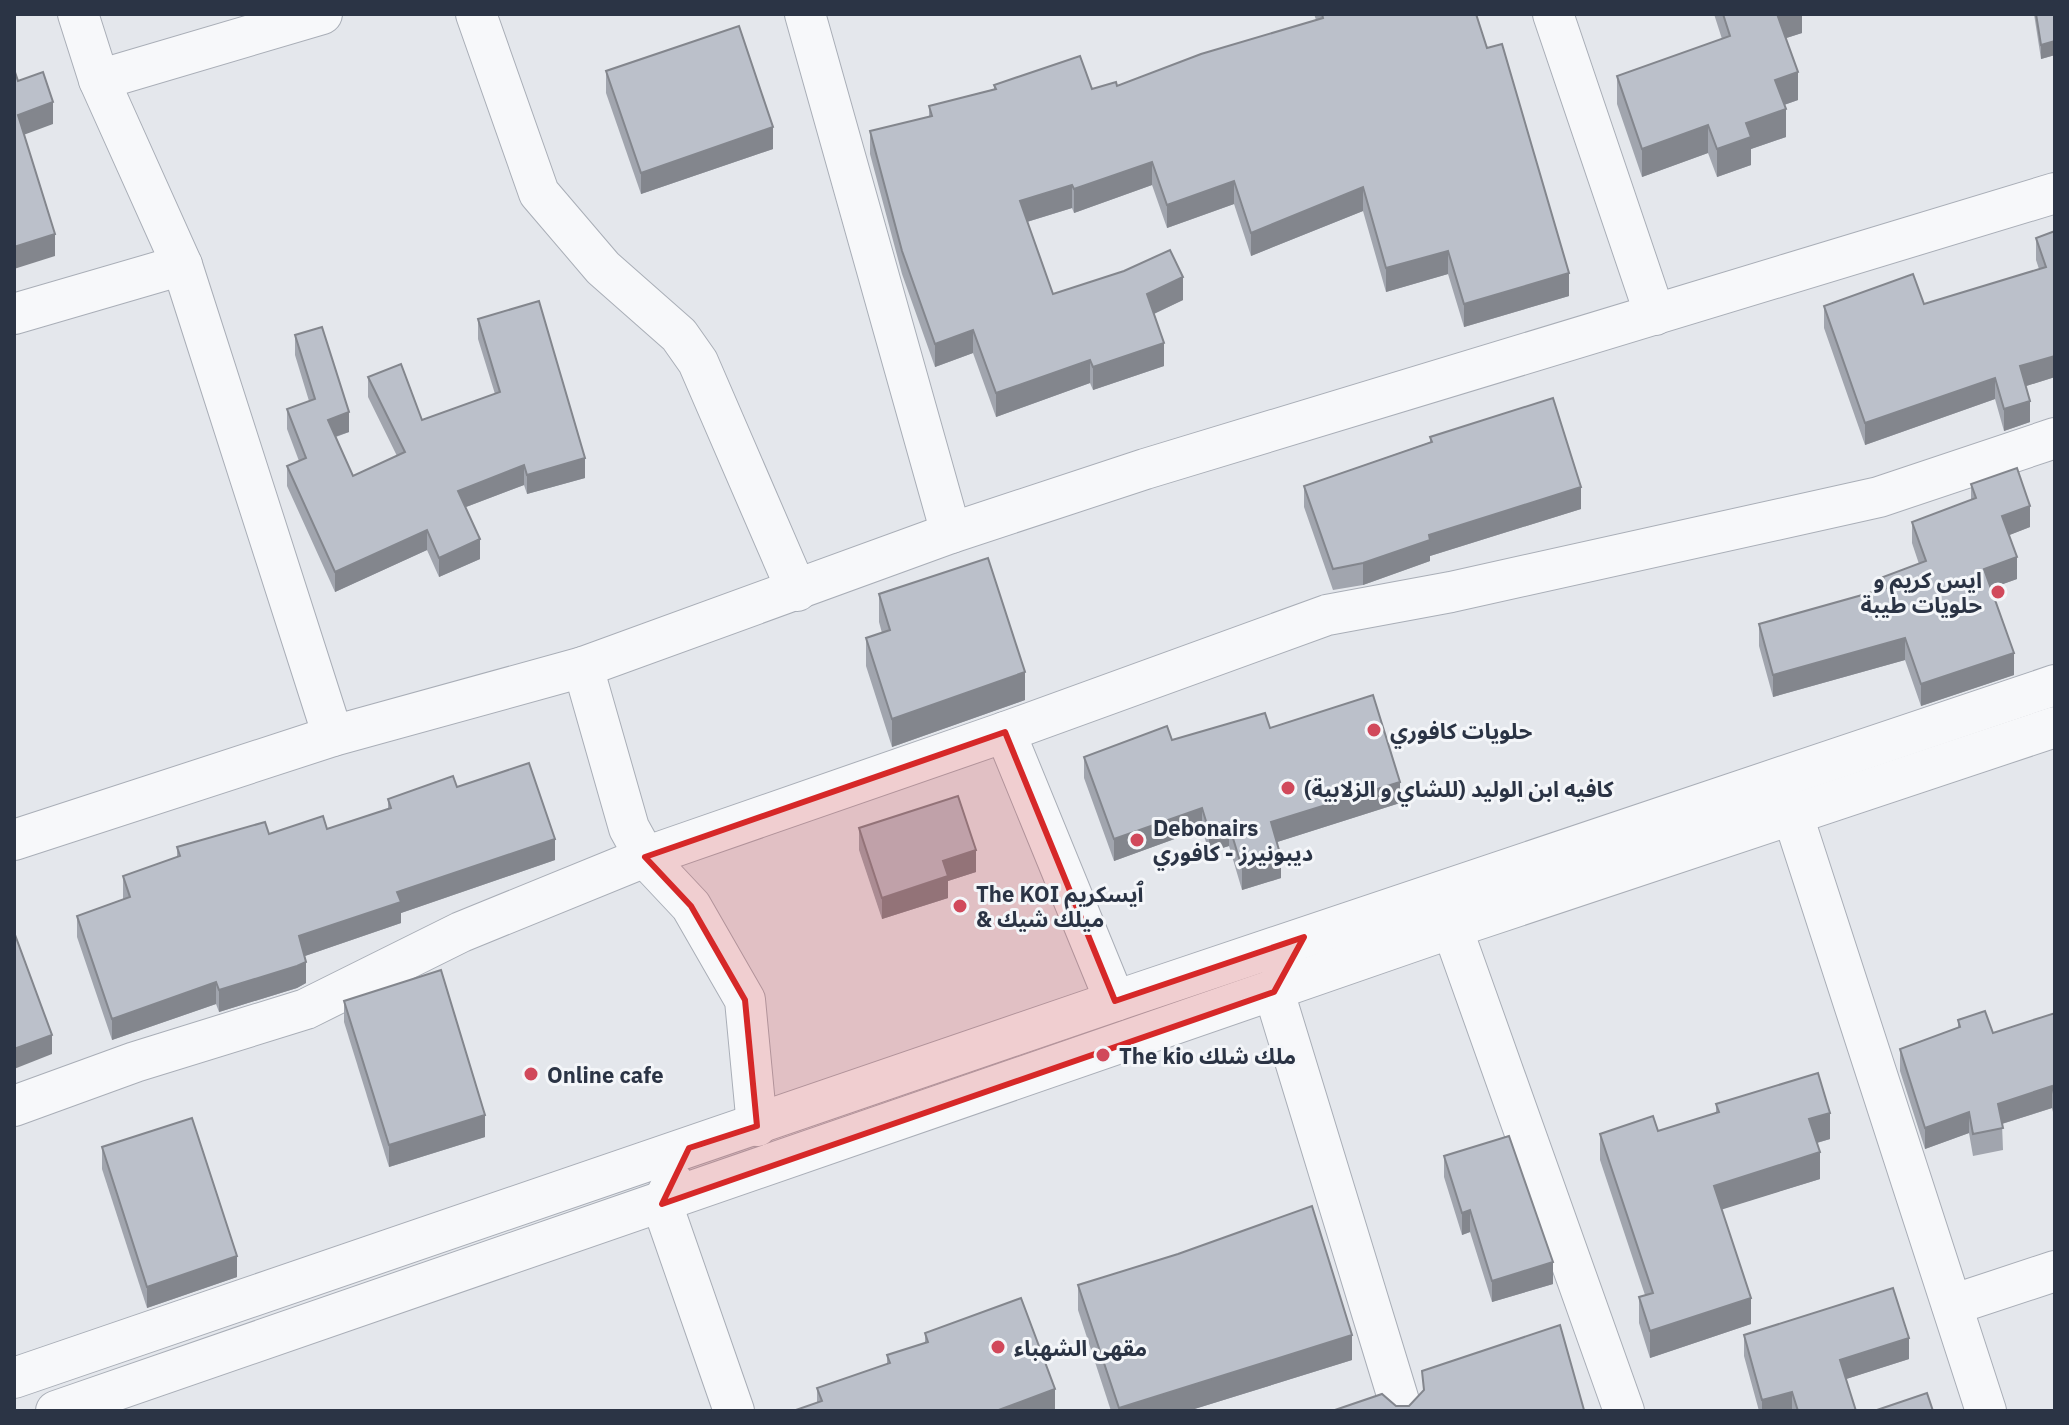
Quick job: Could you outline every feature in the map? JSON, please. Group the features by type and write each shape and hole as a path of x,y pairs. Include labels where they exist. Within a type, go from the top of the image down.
{"street":[{"path":"78,14 99,80 182,265 333,736"},
{"path":"99,80 322,14"},
{"path":"476,14 539,193 603,268 679,335 698,362 797,591"},
{"path":"805,14 951,533"},
{"path":"1553,14 1655,315"},
{"path":"14,840 333,736 583,667 951,533 1145,469 2055,193"},
{"path":"14,314 182,265"},
{"path":"14,1106 135,1062 306,1009 461,932 645,857 1005,732 1327,615 1451,592 1879,497 2055,438"},
{"path":"583,667 629,828 645,857 691,906 745,1000 757,1126"},
{"path":"14,1378 1115,1001 2055,685"},
{"path":"66,1409 1452,928 2055,727"},
{"path":"1005,732 1115,1001"},
{"path":"1793,816 1986,1411"},
{"path":"1452,928 1624,1411"},
{"path":"1304,937 1274,992 1402,1411"},
{"path":"689,1148 662,1204 734,1411"},
{"path":"1952,1305 2055,1271"}],"highlighted area":[{"path":"1005,732 1115,1001 1304,937 1274,992 662,1204 689,1148 757,1126 745,1000 691,906 645,857"}],"building":[{"path":"1322,14 1476,14 1487,48 1502,44 1569,273 1464,304 1448,251 1386,268 1363,187 1251,233 1234,181 1167,205 1152,162 1074,189 1072,185 1020,201 1053,294 1124,271 1170,250 1183,277 1147,294 1164,343 1093,367 1090,360 996,393 973,330 935,344 902,251 870,131 932,116 929,106 996,89 994,85 1080,56 1092,89 1116,82 1117,86 1201,54 1323,18"},
{"path":"1723,14 1777,14 1798,72 1775,80 1786,109 1746,123 1751,137 1717,149 1708,125 1642,149 1617,76 1730,36"},
{"path":"2036,14 2055,14 2055,41 2041,45"},
{"path":"739,26 773,127 641,173 606,71"},
{"path":"14,69 18,81 43,72 53,102 18,115 55,234 14,247"},
{"path":"2055,231 2055,356 2020,366 2030,401 2004,409 1995,378 1865,423 1824,306 1913,274 1924,304 2046,267 2036,238"},
{"path":"539,301 585,458 527,475 524,465 458,491 480,539 439,558 427,530 335,572 287,466 306,458 287,409 315,399 295,335 322,327 349,412 328,420 353,476 405,452 368,377 401,364 422,420 500,392 478,319"},
{"path":"1553,398 1581,487 1429,535 1430,540 1363,563 1333,569 1304,486 1432,442 1430,437"},
{"path":"2017,468 2030,506 2002,516 2017,557 1984,569 2014,653 1921,684 1905,638 1773,675 1759,624 1887,588 1883,577 1926,561 1912,522 1976,498 1971,484"},
{"path":"988,558 1025,672 892,719 866,638 890,630 879,594"},
{"path":"1373,695 1400,782 1271,822 1281,857 1242,868 1229,825 1209,831 1202,808 1114,839 1084,757 1167,726 1172,740 1265,713 1270,728"},
{"path":"529,763 555,839 397,892 401,902 299,936 306,962 297,966 219,990 216,982 112,1019 77,916 130,897 123,876 180,856 177,847 265,822 269,834 323,816 327,829 391,808 388,799 453,776 457,787"},
{"path":"958,796 976,850 943,861 948,876 882,898 859,828"},
{"path":"14,932 52,1035 14,1049"},
{"path":"441,970 485,1115 389,1145 344,1001"},
{"path":"1985,1011 1993,1033 2055,1013 2055,1098 2052,1086 1998,1104 2003,1128 1973,1134 1969,1112 1925,1128 1900,1049 1960,1027 1958,1020"},
{"path":"1818,1073 1830,1113 1809,1119 1820,1152 1714,1186 1751,1298 1650,1331 1639,1297 1653,1293 1600,1134 1653,1116 1658,1131 1719,1112 1716,1104"},
{"path":"192,1118 237,1256 147,1287 102,1147"},
{"path":"1509,1136 1553,1262 1492,1281 1470,1210 1462,1213 1444,1156"},
{"path":"1312,1206 1352,1335 1119,1408 1078,1285 1178,1254"},
{"path":"1893,1288 1909,1338 1840,1360 1856,1411 1798,1411 1792,1392 1762,1400 1744,1335"},
{"path":"1021,1298 1055,1389 996,1411 793,1411 822,1401 817,1388 890,1363 887,1355 928,1342 925,1333"},
{"path":"1560,1325 1584,1410 1332,1411 1382,1394 1396,1406 1409,1406 1424,1390 1422,1371"},
{"path":"1927,1393 1933,1411 1874,1411"}],"place":[{"name":"ايس كريم و حلويات طيبة","path":"1998,592"},
{"name":"حلويات كافوري","path":"1374,730"},
{"name":"كافيه ابن الوليد (للشاي و الزلابية)","path":"1288,788"},
{"name":"Debonairs ديبونيرز - كافوري","path":"1137,840"},
{"name":"The KOI ٱيسكريم & ميلك شيك","path":"960,906"},
{"name":"The kio ملك شلك","path":"1103,1055"},
{"name":"Online cafe","path":"531,1074"},
{"name":"مقهى الشهباء","path":"998,1347"}]}
